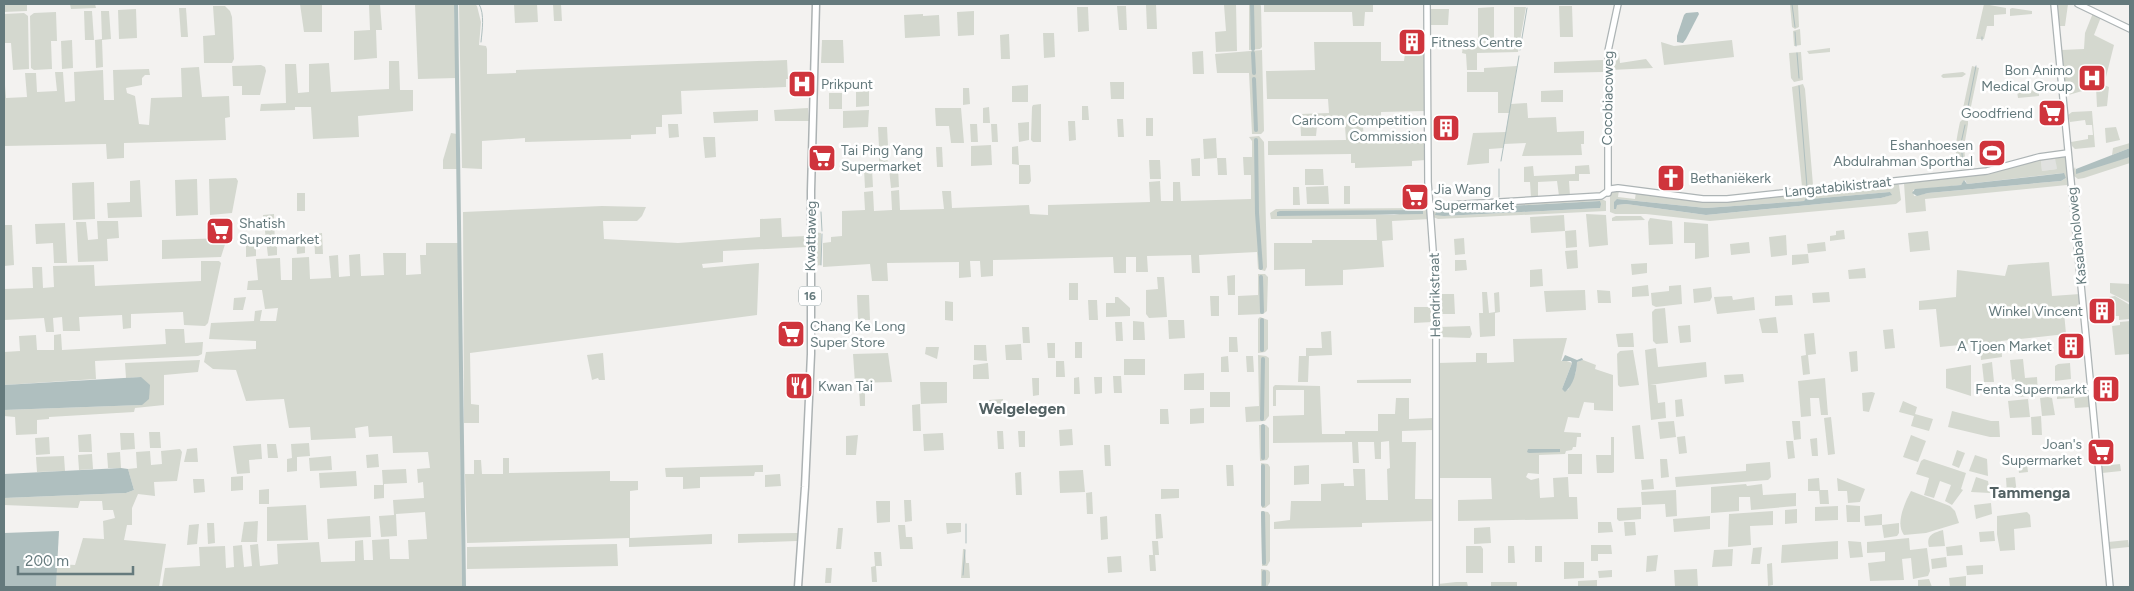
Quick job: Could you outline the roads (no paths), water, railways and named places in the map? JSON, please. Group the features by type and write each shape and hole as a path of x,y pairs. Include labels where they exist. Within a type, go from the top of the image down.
{"main road":[{"name":"Kwattaweg","path":"798,587 811,354 811,200 816,4"}],"street":[{"name":"Hendrikstraat","path":"1427,4 1427,149 1436,292 1436,587"},
{"name":"Cocobiacoweg","path":"1608,193 1607,60 1618,4"},
{"name":"Kasabaholoweg","path":"2054,4 2110,587"},
{"path":"2078,4 2130,29"},
{"name":"Langatabikistraat","path":"1430,206 1601,196 1608,193 1611,189 1618,188 1703,199 1727,199 1987,171 2040,156 2068,152"}],"waterway":[{"path":"456,4 464,587"},
{"path":"479,4 483,18 481,42"},
{"path":"1252,4 1253,49"},
{"path":"1792,4 1795,27"},
{"path":"1520,50 1527,8"},
{"path":"1795,32 1796,46"},
{"path":"1253,53 1254,73"},
{"path":"1797,53 1799,78"},
{"path":"1501,161 1519,56"},
{"path":"1967,112 1976,66"},
{"path":"1254,79 1256,130"},
{"path":"1799,86 1807,187"},
{"path":"1963,164 1961,143 1965,125"},
{"path":"1256,140 1257,213 1261,268"},
{"path":"1499,169 1499,197"},
{"path":"821,212 822,231"},
{"path":"821,265 822,234"},
{"path":"1261,277 1262,312"},
{"path":"1262,320 1262,350"},
{"path":"1262,419 1263,359"},
{"path":"1263,426 1263,458"},
{"path":"1263,466 1263,505"},
{"path":"1263,513 1264,563"},
{"path":"966,524 966,543"},
{"path":"963,575 965,550"},
{"path":"1264,572 1264,585"}],"place":[{"name":"Fitness Centre","path":"1412,42"},
{"name":"Bon Animo Medical Group","path":"2092,78"},
{"name":"Prikpunt","path":"802,84"},
{"name":"Goodfriend","path":"2052,113"},
{"name":"Caricom Competition Commission","path":"1446,128"},
{"name":"Eshanhoesen Abdulrahman Sporthal","path":"1992,153"},
{"name":"Tai Ping Yang Supermarket","path":"822,158"},
{"name":"Bethaniëkerk","path":"1671,178"},
{"name":"Jia Wang Supermarket","path":"1415,197"},
{"name":"Shatish Supermarket","path":"220,231"},
{"name":"Winkel Vincent","path":"2102,311"},
{"name":"Chang Ke Long Super Store","path":"791,334"},
{"name":"A Tjoen Market","path":"2071,346"},
{"name":"Kwan Tai","path":"799,386"},
{"name":"Fenta Supermarkt","path":"2106,389"},
{"name":"Joan's Supermarket","path":"2101,452"}],"district":[{"name":"Welgelegen","path":"1022,408"},
{"name":"Tammenga","path":"2030,492"}]}
